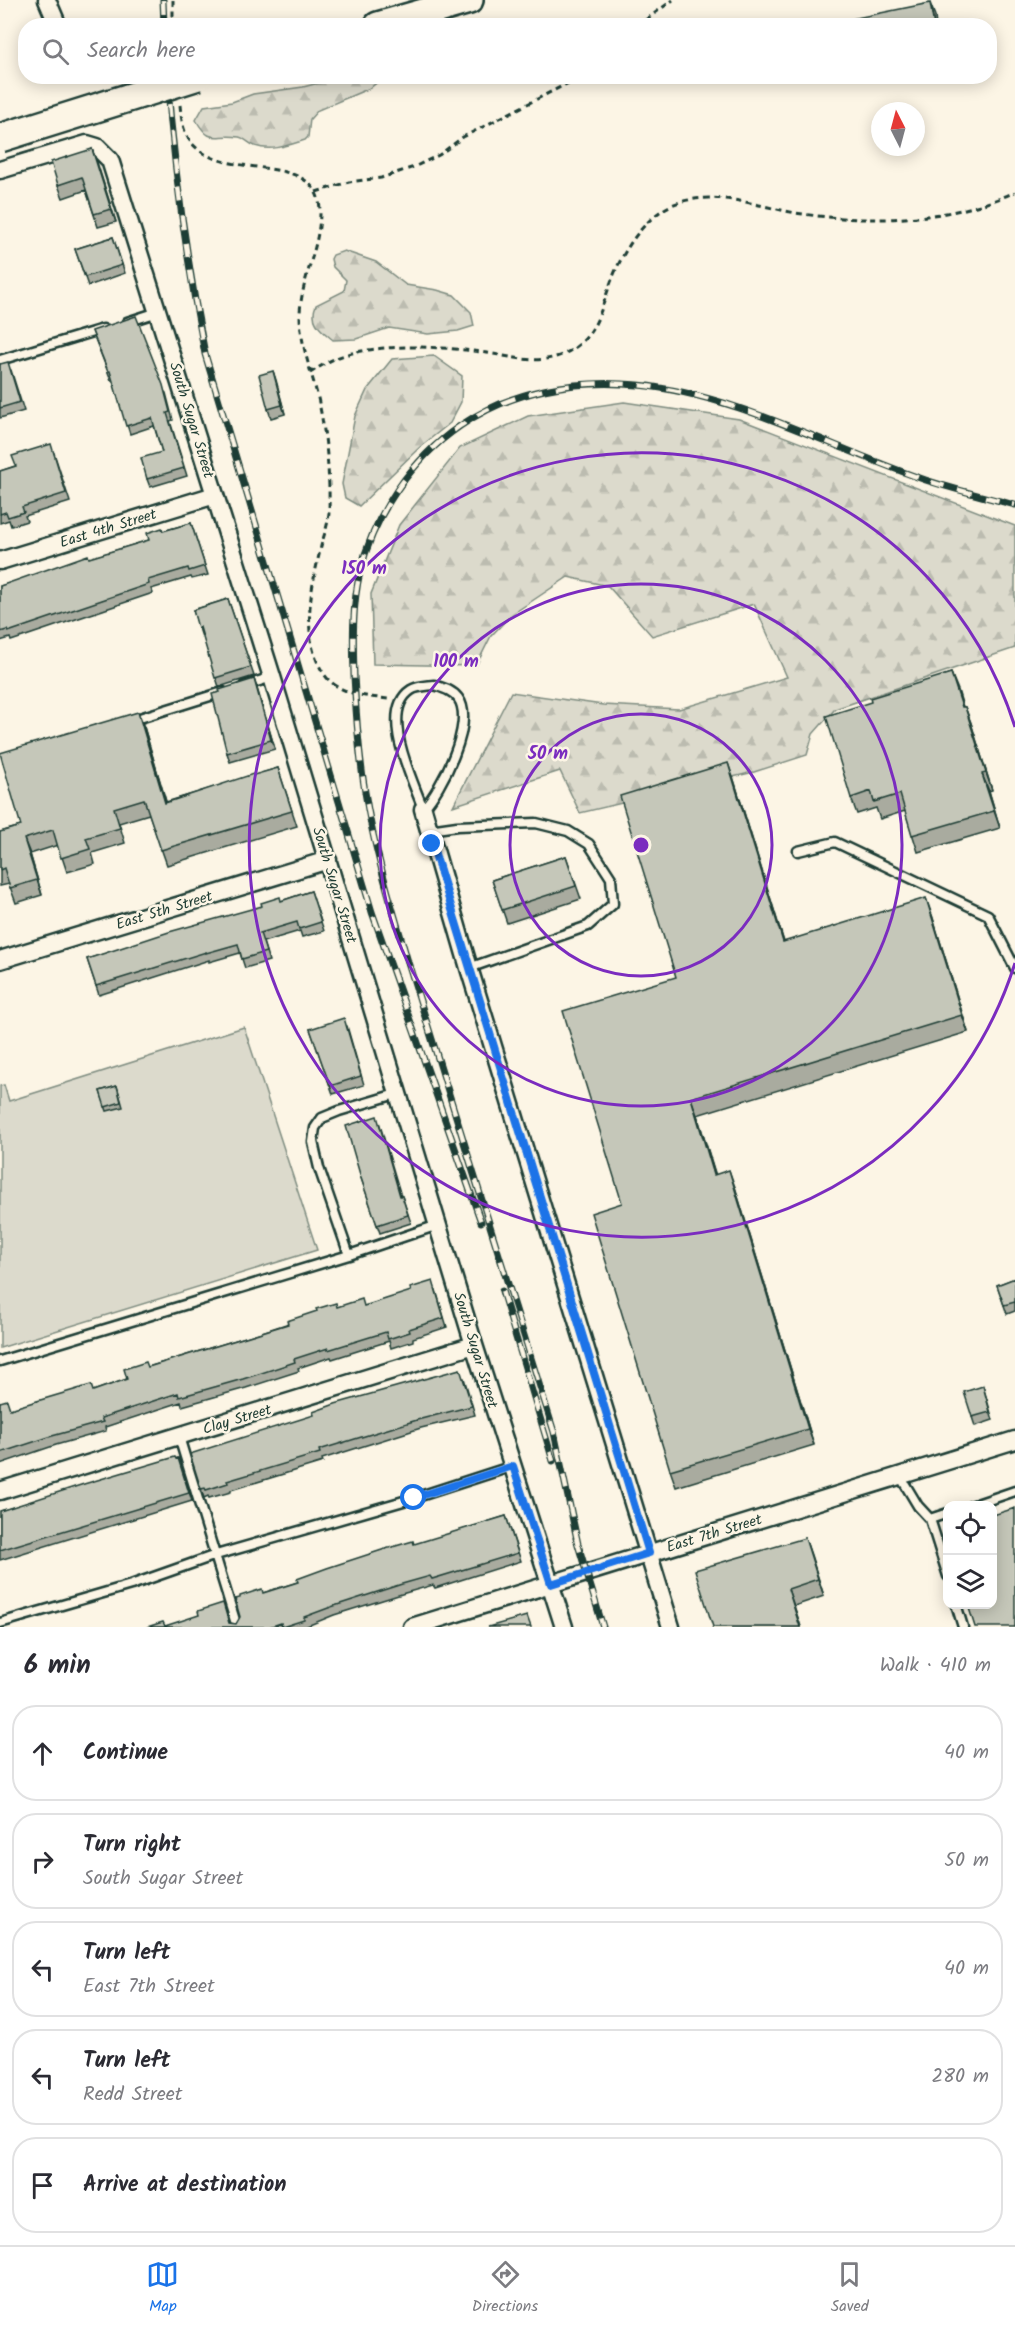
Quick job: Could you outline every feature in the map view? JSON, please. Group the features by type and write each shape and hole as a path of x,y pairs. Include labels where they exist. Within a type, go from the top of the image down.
{"main road":[{"path":"406,18 469,0"},
{"path":"0,138 172,84"}],"street":[{"path":"47,0 55,18"},
{"name":"South Sugar Street","path":"0,170 87,144 97,147 110,160 272,677 396,1094 564,1627"},
{"name":"East 4th Street","path":"0,561 215,495"},
{"path":"423,809 469,968 671,1627"},
{"name":"East 5th Street","path":"0,960 328,860"},
{"name":"Clay Street","path":"0,1491 474,1345"},
{"name":"East 7th Street","path":"412,1627 1015,1440"}],"lane":[{"path":"0,360 158,312"},
{"path":"238,688 272,677"},
{"path":"434,685 448,689 459,699 464,716 453,759 430,801 423,809 400,739 396,712 400,700 412,688 434,685"},
{"path":"125,722 227,691"},
{"path":"429,830 457,825 536,823 568,831 589,844 611,878 613,904 588,926 469,968"},
{"path":"798,851 835,842 988,915 1015,968"},
{"path":"349,1255 319,1168 313,1142 315,1128 322,1118 396,1094"},
{"path":"0,1361 349,1255 438,1225"},
{"path":"179,1437 237,1627"},
{"path":"0,1623 131,1585 216,1555 403,1501 513,1466"},
{"path":"900,1476 918,1506 930,1519 943,1560"},
{"path":"985,1501 1015,1491"},
{"path":"930,1519 943,1515"},
{"path":"957,1609 963,1627"}],"path":[{"path":"173,0 174,18"},
{"path":"648,18 673,0"},
{"path":"316,192 349,182 381,178 414,167 440,154 463,137 566,84"},
{"path":"179,98 182,120 188,137 202,152 224,163 287,171 305,180 316,192 320,211 316,245 304,280 300,314 304,352 323,428 329,513 311,590 309,623 314,650 324,675 341,689 369,697 400,700"},
{"path":"310,373 335,359 364,351 402,348 453,349 523,360 545,360 567,353 587,339 600,317 611,282 641,229 658,213 679,202 731,199 797,213 890,221 947,212 999,200 1015,192"}],"green space":[{"path":"315,84 375,84 318,110 310,119 308,137 305,140 280,147 261,148 239,137 210,136 196,120 204,106 232,102 253,94"},
{"path":"344,251 376,262 406,285 454,295 471,312 474,326 458,331 428,334 389,328 356,339 333,340 317,325 314,311 316,305 344,291 346,280 333,267 331,259 333,255"},
{"path":"434,356 462,376 461,402 450,423 420,447 359,506 345,498 342,484 355,416 367,390 392,359"},
{"path":"624,402 739,419 1015,526 1015,648 835,709 813,734 807,755 754,772 580,813 560,771 453,806 511,692 603,705 679,709 787,677 754,604 652,636 608,586 568,577 511,615 491,636 476,666 373,664 371,594 399,525 460,448 528,416"},
{"path":"244,1027 317,1250 0,1348 0,1086 4,1085 9,1101"}],"building":[{"path":"930,3 933,18 856,18"},
{"path":"92,149 111,209 94,214 82,177 58,185 51,162"},
{"path":"113,237 122,265 85,277 75,249"},
{"path":"136,316 163,385 170,412 167,413 184,468 147,479 141,458 162,452 152,418 126,426 110,371 108,371 92,331"},
{"path":"8,362 20,402 0,408 0,364"},
{"path":"273,371 282,405 268,409 259,375"},
{"path":"51,444 66,493 22,507 24,512 8,517 6,512 0,514 0,471 16,466 12,456"},
{"path":"191,523 205,566 189,571 188,568 148,580 149,584 8,632 7,630 0,632 0,586 88,555 89,558 149,540 147,533 162,528 163,531"},
{"path":"228,599 251,667 215,678 193,610"},
{"path":"951,673 962,707 965,707 986,773 982,774 994,811 912,835 900,794 874,802 871,791 851,798 826,716 871,702 870,698"},
{"path":"254,679 271,740 227,753 212,694"},
{"path":"138,712 165,803 278,768 292,811 161,850 144,799 114,808 120,828 86,838 90,849 61,858 53,830 24,839 37,880 10,888 4,868 0,870 0,832 21,826 0,753"},
{"path":"728,763 783,942 926,898 962,1015 691,1098 714,1175 729,1170 808,1429 670,1470 591,1213 622,1203 563,1011 676,977 620,796"},
{"path":"566,856 576,886 502,910 492,880"},
{"path":"311,891 321,922 299,929 297,922 260,933 266,952 242,959 238,944 96,986 87,959 169,932 262,906 261,903 280,897 281,901"},
{"path":"344,1018 361,1076 330,1086 310,1029"},
{"path":"117,1086 121,1102 105,1107 100,1091"},
{"path":"377,1116 400,1196 402,1196 408,1215 377,1225 346,1126"},
{"path":"1015,1278 1015,1302 1004,1305 997,1285"},
{"path":"433,1281 444,1318 409,1329 410,1332 388,1339 386,1332 328,1350 328,1348 294,1359 295,1362 243,1379 179,1397 178,1393 101,1418 103,1422 0,1453 0,1402 7,1400 10,1409 91,1385 93,1391 127,1379 124,1369 146,1362 148,1367 288,1324 287,1321 336,1303 337,1307 362,1299 364,1306 411,1291 410,1288"},
{"path":"460,1369 472,1406 319,1450 320,1453 227,1481 228,1483 206,1490 201,1489 190,1454 314,1415 313,1412 335,1404"},
{"path":"983,1386 990,1412 972,1417 964,1392"},
{"path":"175,1457 178,1458 189,1493 0,1550 0,1511"},
{"path":"1015,1508 1015,1627 975,1627 969,1609 997,1609 997,1514"},
{"path":"506,1516 518,1553 432,1579 430,1576 402,1584 331,1607 304,1617 304,1620 282,1627 281,1623 269,1627 147,1627 163,1622 165,1626 199,1615 198,1611 223,1603 229,1623 236,1624 240,1617 235,1599 240,1596 262,1589 263,1593 382,1550 413,1541 414,1544"},
{"path":"805,1538 818,1579 788,1589 800,1627 713,1627 695,1570"},
{"path":"527,1616 531,1627 488,1627"}],"railway":[{"path":"163,0 164,18"},
{"path":"168,84 182,216 205,354 372,912 481,1222"},
{"path":"578,1544 554,1432 408,962 373,835 361,763 354,676 356,598 366,550 385,509 397,490 411,471 442,439 480,414 501,404 545,390 591,384 638,385 711,399 781,423 920,478 1015,505"},
{"path":"502,1291 553,1461"},
{"path":"576,1538 603,1627"}],"route":[{"path":"414,1498 513,1466 551,1584 649,1553 432,844"}]}
